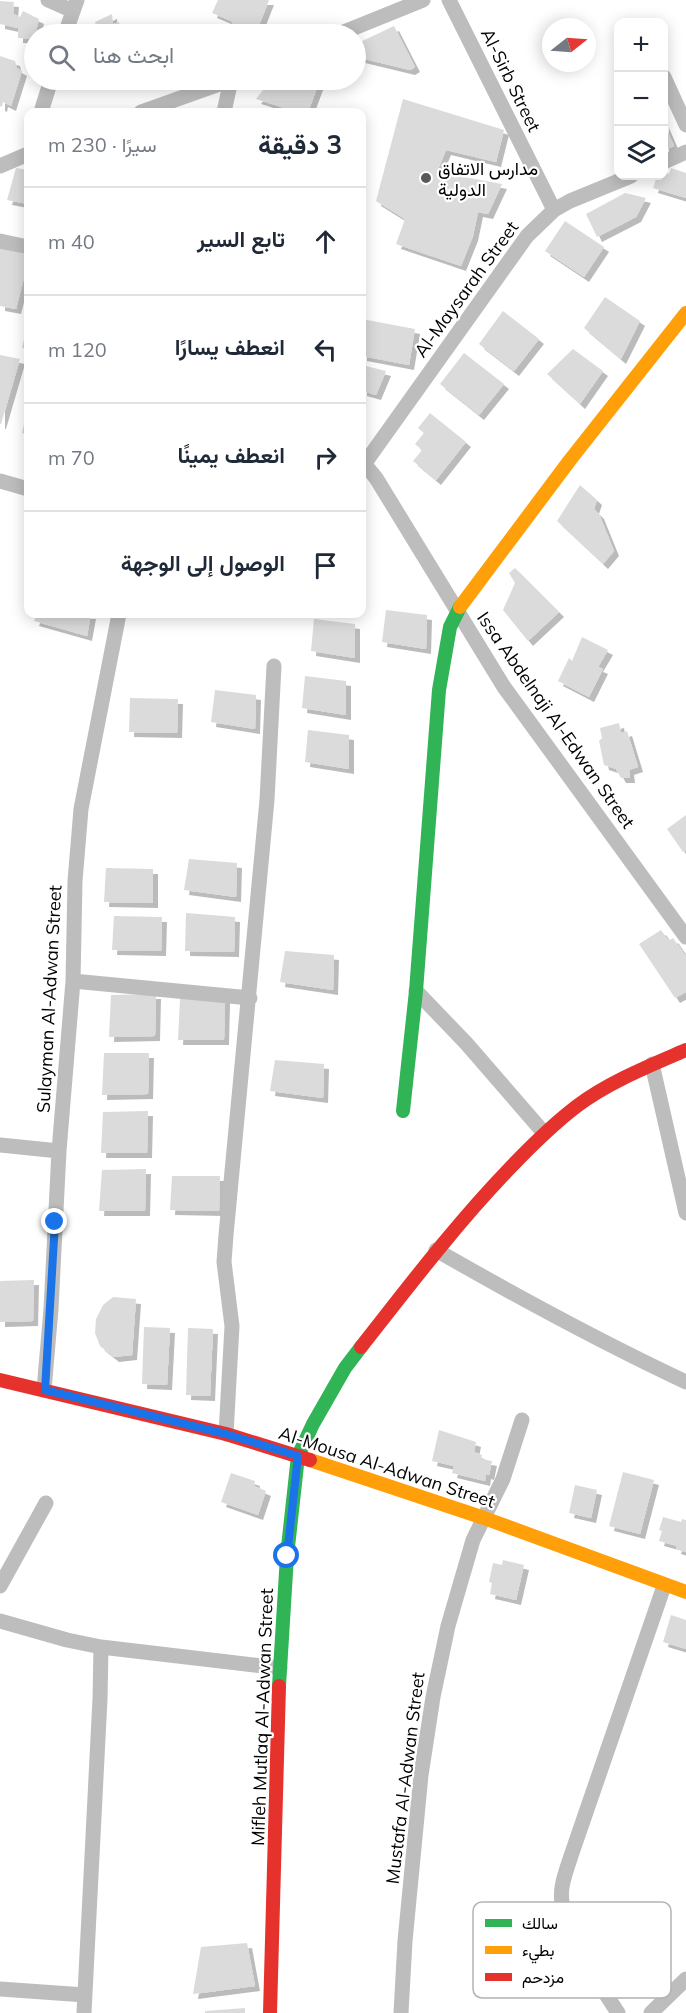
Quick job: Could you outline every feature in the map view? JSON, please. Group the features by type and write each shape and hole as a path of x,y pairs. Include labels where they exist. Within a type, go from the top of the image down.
{"street":[{"path":"48,0 75,5 68,24"},
{"path":"364,24 423,0"},
{"name":"Al-Sirb Street","path":"449,0 554,210"},
{"path":"668,87 686,125"},
{"path":"42,108 48,90"},
{"path":"152,108 203,90"},
{"path":"225,108 229,90"},
{"path":"668,160 686,152"},
{"path":"0,166 24,156"},
{"name":"Al-Maysarah Street","path":"366,458 527,236 554,210 621,180"},
{"path":"0,241 24,246"},
{"path":"403,1111 416,991 439,690 450,627 457,612 570,460 686,312"},
{"name":"Issa Abdelnaji Al-Edwan Street","path":"366,466 402,519 504,687 686,937"},
{"path":"0,481 24,488"},
{"name":"Sulayman Al-Adwan Street","path":"45,1390 59,1151 73,981 75,880 81,809 118,618"},
{"path":"226,1434 232,1326 226,1286 225,1253 267,800 274,666"},
{"path":"73,981 250,998"},
{"path":"416,991 466,1043 544,1133"},
{"name":"Mifleh Mutlaq Al-Adwan Street","path":"270,2013 280,1668 287,1556 298,1456 320,1410 345,1368 436,1250 483,1195 544,1133 578,1105 603,1088 686,1050"},
{"path":"652,1064 686,1213"},
{"path":"0,1145 59,1151"},
{"path":"436,1250 632,1357 686,1382"},
{"name":"Al-Mousa Al-Adwan Street","path":"0,1380 226,1434 298,1456 484,1518 664,1586 686,1592"},
{"name":"Mustafa Al-Adwan Street","path":"401,2013 405,1941 421,1774 433,1697 448,1626 473,1540 503,1479 522,1420"},
{"path":"0,1586 46,1503"},
{"path":"563,1902 562,1887 573,1850 664,1586"},
{"path":"0,1621 100,1647 280,1668"},
{"path":"84,2013 100,1699 100,1647"},
{"path":"671,1994 686,1979"},
{"path":"0,1989 85,1995"},
{"path":"609,1998 618,2013"},
{"path":"651,2013 666,1998"}],"building":[{"path":"218,0 269,0 260,24 233,24 212,13"},
{"path":"0,1 14,2 13,14 20,17 23,11 39,19 38,24 24,24 24,38 18,38 18,28 0,24"},
{"path":"112,14 113,24 96,24 95,22"},
{"path":"394,26 415,67 410,70 366,59 366,39"},
{"path":"0,56 15,61 17,68 22,71 11,106 3,102 2,107 0,106"},
{"path":"263,90 316,90 310,108 284,108 256,99"},
{"name":"مدارس الاتفاق الدولية","path":"403,99 504,130 496,162 446,150 437,172 502,184 488,214 478,212 473,236 461,266 396,244 405,219 376,201"},
{"path":"668,132 674,146 668,149"},
{"path":"16,168 24,169 24,203 7,200"},
{"path":"671,168 686,173 686,198 653,188 656,180 668,180"},
{"path":"625,193 646,198 636,217 597,237 586,214"},
{"path":"565,221 604,247 584,277 545,251"},
{"path":"0,248 24,254 24,278 16,309 0,306"},
{"path":"605,297 640,321 621,359 584,328"},
{"path":"503,311 539,339 514,371 479,344"},
{"path":"366,320 415,329 409,365 366,357"},
{"path":"573,349 603,371 580,404 547,374"},
{"path":"464,353 504,384 479,415 440,384"},
{"path":"0,355 20,359 1,424 0,424"},
{"path":"366,366 386,371 376,395 366,392"},
{"path":"430,413 466,442 436,480 413,461 422,450 415,444 424,433 418,428"},
{"path":"580,485 597,500 594,509 599,514 614,551 603,564 557,521"},
{"path":"515,568 559,612 528,641 503,610 515,583 509,573"},
{"path":"386,610 427,615 426,649 382,642"},
{"path":"35,618 90,618 87,636 34,621"},
{"path":"314,619 355,624 355,658 311,651"},
{"path":"582,637 608,650 598,667 603,669 589,697 558,681 569,658 572,661"},
{"path":"305,676 346,681 346,715 302,708"},
{"path":"215,690 256,695 255,729 211,722"},
{"path":"130,698 178,699 177,733 129,732"},
{"path":"619,723 621,733 627,731 638,767 629,770 630,778 621,778 616,769 604,765 599,741 602,738 600,728"},
{"path":"308,730 349,735 349,769 305,762"},
{"path":"686,815 686,850 683,852 667,829"},
{"path":"189,859 237,863 236,897 184,890"},
{"path":"106,868 153,869 153,903 104,902"},
{"path":"186,913 235,917 234,952 185,951"},
{"path":"114,916 162,917 161,951 112,950"},
{"path":"661,930 669,941 673,938 686,956 686,992 675,998 639,944"},
{"path":"285,951 334,955 333,990 280,982"},
{"path":"156,994 155,1036 109,1037 111,995"},
{"path":"225,998 224,1040 178,1040 180,999"},
{"path":"104,1053 149,1053 148,1094 102,1095"},
{"path":"275,1060 324,1064 323,1098 270,1091"},
{"path":"148,1111 147,1153 101,1153 103,1112"},
{"path":"146,1169 145,1211 99,1211 102,1170"},
{"path":"172,1176 220,1176 219,1211 170,1210"},
{"path":"34,1280 33,1321 0,1322 0,1281"},
{"path":"113,1297 136,1299 132,1355 114,1357 100,1346 95,1333 96,1319 103,1305"},
{"path":"144,1327 170,1328 167,1385 142,1384"},
{"path":"188,1328 213,1329 210,1396 186,1395"},
{"path":"439,1430 476,1442 474,1452 482,1455 481,1459 492,1461 485,1481 452,1473 454,1466 432,1461"},
{"path":"623,1472 654,1480 640,1534 609,1526"},
{"path":"231,1473 255,1481 254,1486 266,1491 258,1515 221,1502"},
{"path":"575,1485 597,1490 591,1518 569,1513"},
{"path":"663,1517 681,1522 682,1519 686,1520 686,1552 676,1549 677,1546 659,1541 662,1531 659,1530"},
{"path":"503,1560 524,1565 516,1600 490,1594 492,1583 489,1582 493,1563 502,1565"},
{"path":"671,1615 686,1620 686,1649 663,1642"},
{"path":"247,1943 255,1986 193,1994 201,1947"},
{"path":"245,2008 245,2013 205,2013 205,2011"}],"traffic: fast":[{"path":"403,1111 416,991 439,690 450,627 460,607"},
{"path":"279,1686 287,1556 298,1456 313,1424 345,1368 361,1347"}],"traffic: slow":[{"path":"460,607 570,460 686,313"},
{"path":"310,1460 484,1518 686,1592"}],"traffic: jam":[{"path":"361,1347 471,1211 550,1128 602,1089 686,1050"},
{"path":"0,1380 226,1434 310,1460"},
{"path":"270,2013 279,1686"}],"place":[{"name":"مدارس الاتفاق الدولية","path":"426,178"}],"route":[{"path":"55,1222 45,1390 226,1434 298,1456 287,1556"}]}
